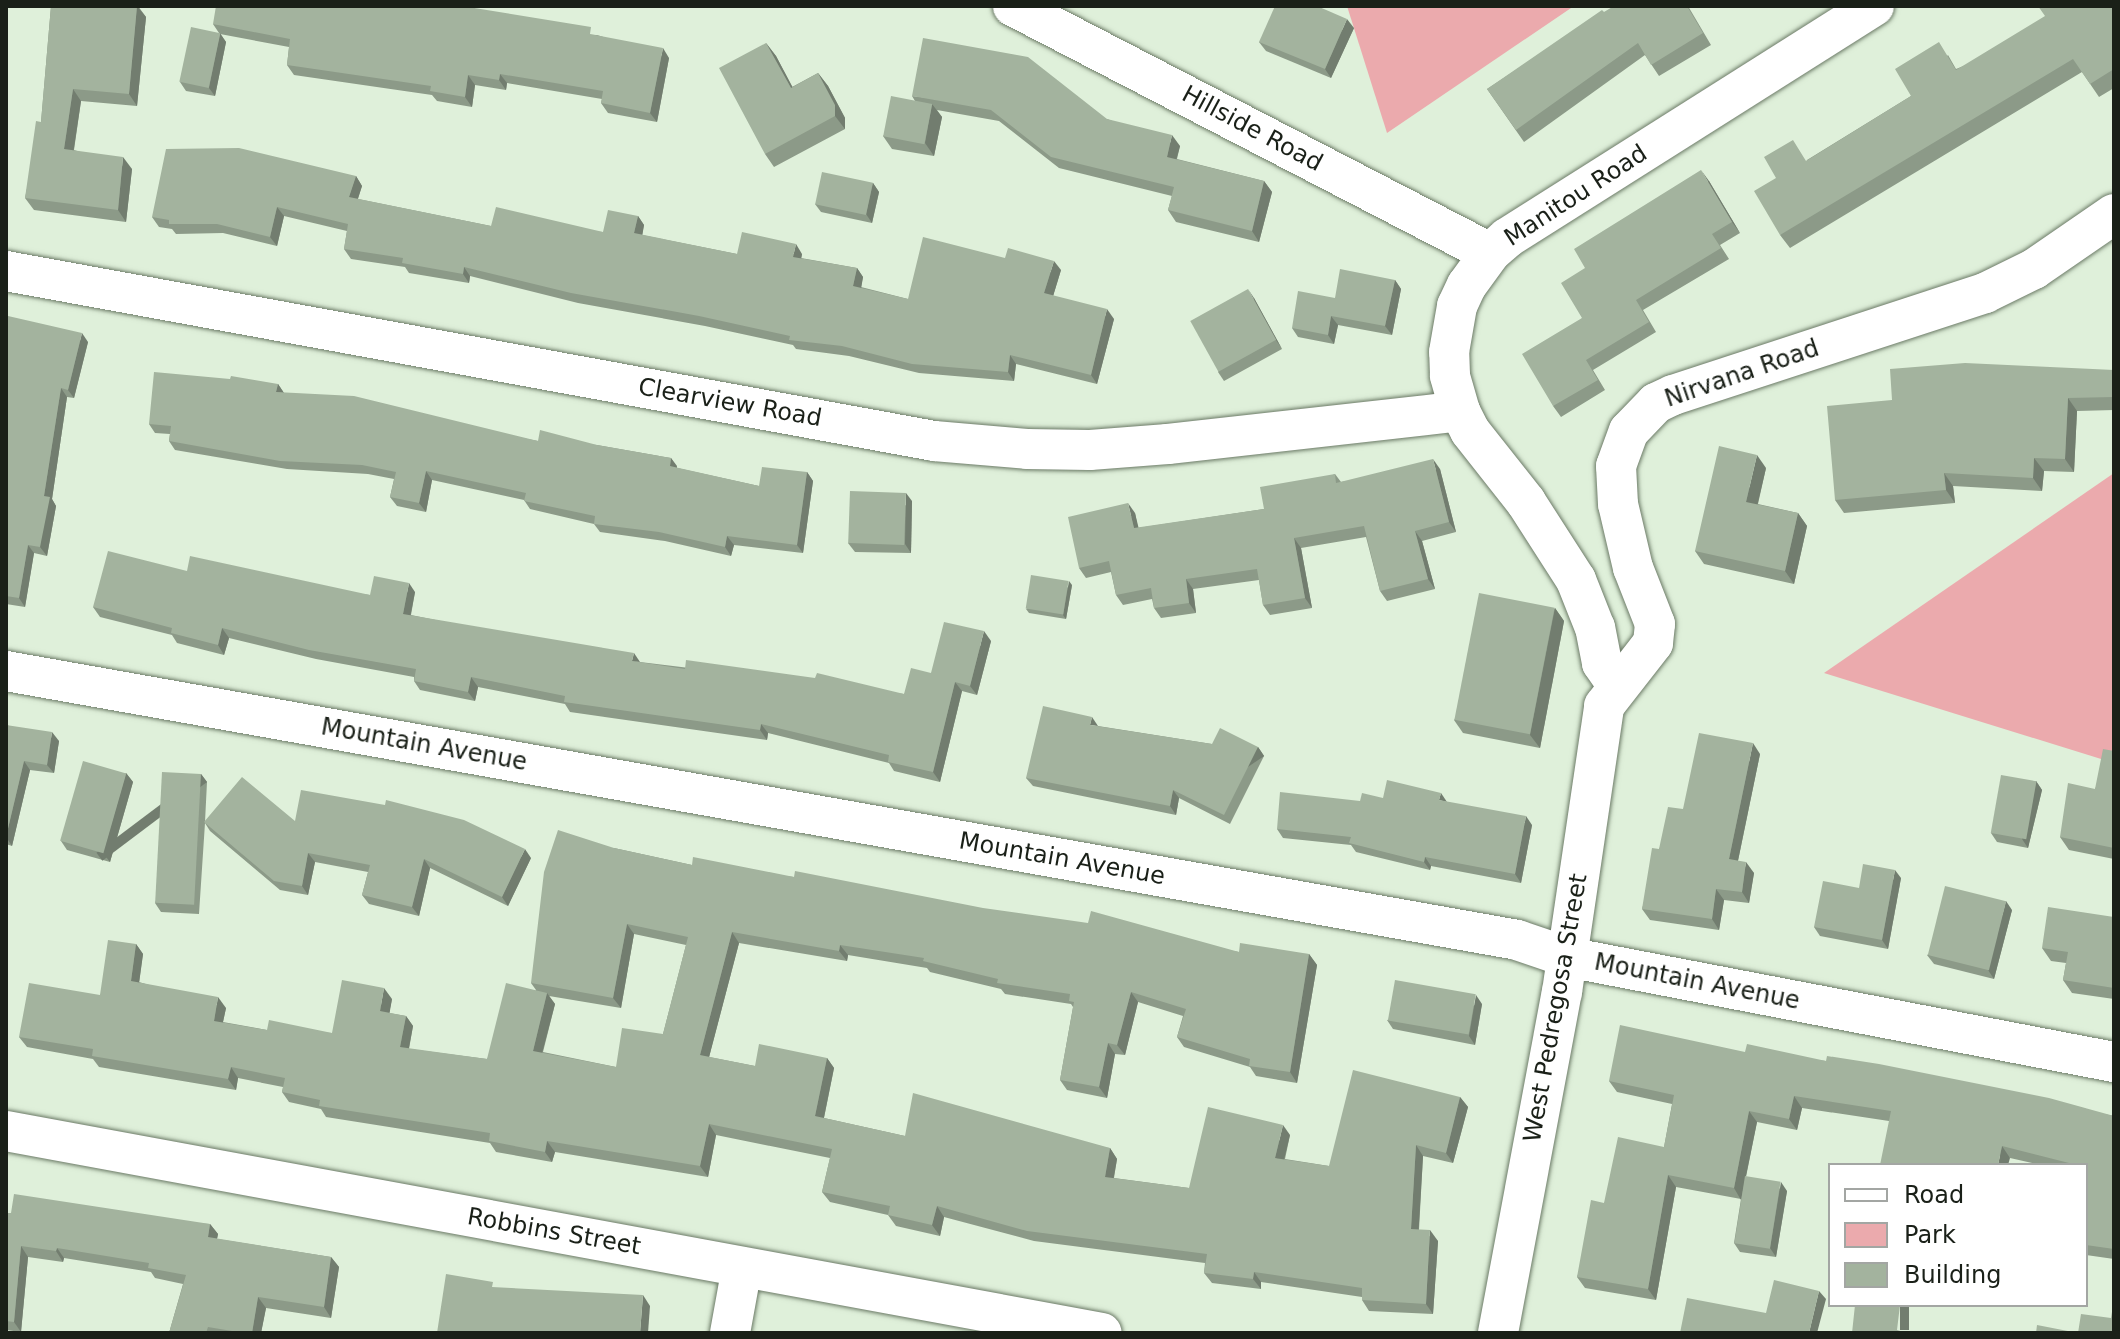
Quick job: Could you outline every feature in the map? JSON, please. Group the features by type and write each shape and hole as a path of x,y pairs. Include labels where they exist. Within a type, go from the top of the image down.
{"street":[{"name":"Hillside Road","path":"1013,6 1490,253"},
{"name":"Manitou Road","path":"1618,686 1602,663 1595,628 1576,580 1526,502 1470,431 1460,411 1450,375 1452,328 1467,285 1490,253 1507,238 1874,6"},
{"name":"Nirvana Road","path":"1618,686 1653,643 1655,624 1633,568 1618,504 1616,466 1620,448 1641,415 1673,395 1985,293 2034,269 2114,214"},
{"name":"Clearview Road","path":"6,271 934,441 1027,449 1090,450 1460,411"},
{"name":"Mountain Avenue","path":"6,671 1517,940 1567,957 2114,1062"},
{"name":"West Pedregosa Street","path":"1498,1333 1567,957 1604,706 1618,686"},
{"name":"Robbins Street","path":"6,1131 1102,1333"},
{"path":"730,1333 742,1267"}],"green space":[{"path":"1347,6 1574,6 1387,133"},
{"path":"2114,473 2114,763 1824,673"}],"building":[{"path":"51,6 137,6 129,94 73,89 64,149 123,157 118,210 25,198 36,121 41,122"},
{"path":"216,6 462,6 591,27 590,34 663,48 650,113 601,103 603,91 500,74 499,80 468,75 465,97 430,91 431,86 287,65 290,39 213,24"},
{"path":"1275,6 1317,6 1347,19 1325,69 1259,42"},
{"path":"1614,6 1687,6 1703,33 1651,65 1638,43 1516,130 1487,89 1602,10 1604,12"},
{"path":"2038,6 2114,6 2114,69 2090,84 2073,59 1780,235 1754,191 1776,178 1764,157 1793,140 1806,161 1911,96 1895,69 1939,42 1956,70 2045,16"},
{"path":"191,27 220,33 209,88 179,82"},
{"path":"923,38 1028,57 1107,119 1172,135 1167,157 1264,181 1252,231 1168,210 1174,187 1051,157 991,110 912,96"},
{"path":"766,43 791,88 818,73 835,105 835,116 765,154 719,68"},
{"path":"891,96 932,104 924,144 883,136"},
{"path":"239,148 356,176 349,197 491,226 496,207 603,232 608,210 638,216 634,233 737,254 742,232 796,244 793,257 857,268 853,286 908,299 923,237 1005,258 1008,248 1054,261 1044,293 1107,309 1091,375 1010,355 1008,372 912,364 842,346 789,340 790,336 571,293 464,267 463,274 402,263 403,258 344,249 348,224 277,207 270,237 217,224 169,224 169,220 152,217 166,149"},
{"path":"1701,170 1732,222 1712,234 1721,248 1636,300 1649,322 1586,360 1598,380 1553,406 1522,354 1582,318 1561,283 1585,268 1574,249"},
{"path":"822,172 873,183 866,215 815,204"},
{"path":"1340,269 1395,280 1385,326 1331,316 1328,335 1292,328 1298,291 1335,298"},
{"path":"1248,289 1276,340 1218,372 1190,321"},
{"path":"8,316 82,333 68,390 61,388 44,496 50,497 40,547 28,545 19,598 6,596"},
{"path":"1965,363 2114,370 2114,397 2068,398 2065,459 2034,458 2033,478 1944,473 1946,490 1835,500 1827,406 1892,400 1890,369"},
{"path":"154,372 230,379 231,376 278,384 276,392 354,396 538,441 540,430 597,445 671,458 670,466 759,486 762,467 807,472 797,545 727,536 725,547 659,532 594,524 595,516 524,501 526,493 426,471 419,503 390,497 396,472 362,465 280,461 169,441 171,426 149,424"},
{"path":"1719,446 1757,455 1746,502 1798,513 1785,571 1695,551"},
{"path":"1433,459 1449,522 1415,531 1428,579 1380,591 1364,526 1294,538 1305,598 1263,605 1257,569 1186,579 1189,603 1154,608 1151,588 1116,595 1109,561 1079,568 1068,517 1128,503 1134,528 1264,509 1260,487 1335,474 1336,483"},
{"path":"850,491 906,493 904,545 848,543"},
{"path":"108,551 187,571 190,556 370,595 374,576 409,583 403,614 634,653 632,661 685,669 686,660 815,678 817,673 904,694 911,668 931,673 944,622 984,631 970,686 955,682 933,772 888,762 889,755 761,724 760,730 564,702 565,696 471,677 468,692 414,681 416,669 309,650 222,628 218,645 171,633 172,628 93,607"},
{"path":"1031,575 1069,581 1063,615 1026,609"},
{"path":"1479,593 1555,608 1530,734 1454,720"},
{"path":"1043,706 1092,717 1090,725 1212,744 1220,728 1258,747 1224,815 1173,790 1170,806 1026,778"},
{"path":"6,725 52,732 47,765 24,761 6,837"},
{"path":"1699,733 1753,743 1729,859 1746,862 1742,892 1716,889 1712,919 1642,909 1652,848 1659,849 1668,807 1683,809"},
{"path":"2103,749 2114,751 2114,848 2060,837 2068,783 2095,789"},
{"path":"83,761 126,773 103,853 60,841"},
{"path":"162,772 201,774 194,905 155,903"},
{"path":"2001,775 2036,781 2026,839 1991,833"},
{"path":"242,777 295,821 301,790 385,805 386,800 464,820 525,849 502,897 424,859 412,907 362,895 370,865 308,853 302,886 274,881 204,822"},
{"path":"1387,780 1441,793 1439,800 1526,816 1515,874 1425,857 1424,862 1349,843 1351,837 1277,829 1280,792 1360,801 1362,793 1383,798"},
{"path":"558,830 614,848 692,865 693,857 794,877 795,871 983,908 1088,923 1091,911 1239,952 1240,943 1309,954 1290,1072 1249,1066 1250,1059 1177,1037 1186,1009 1131,992 1117,1045 1108,1043 1099,1087 1060,1080 1074,1002 1069,1001 1070,994 997,983 998,979 923,961 924,958 840,945 839,951 732,932 700,1055 755,1066 759,1044 827,1058 815,1116 905,1136 913,1093 1110,1148 1105,1177 1189,1188 1208,1107 1283,1125 1275,1158 1329,1166 1353,1070 1460,1097 1446,1153 1416,1145 1411,1229 1430,1230 1426,1304 1362,1300 1362,1288 1254,1272 1253,1279 1204,1273 1207,1254 1027,1231 937,1206 932,1225 888,1215 890,1206 822,1192 832,1149 709,1124 700,1166 547,1141 545,1152 489,1141 490,1133 319,1106 320,1100 282,1092 285,1078 231,1067 228,1079 92,1056 93,1049 19,1037 29,983 100,995 108,940 136,944 131,981 218,997 214,1021 267,1030 269,1020 332,1033 342,980 384,988 380,1011 406,1016 400,1047 487,1059 506,983 547,993 533,1051 616,1067 622,1028 663,1034 688,937 627,924 613,998 531,983 544,872"},
{"path":"1863,864 1895,870 1882,940 1814,927 1823,881 1859,888"},
{"path":"1945,886 2006,901 1989,970 1928,955"},
{"path":"2048,907 2114,917 2114,988 2063,980 2068,952 2042,948"},
{"path":"1395,980 1476,994 1469,1035 1388,1020"},
{"path":"1620,1025 1745,1052 1747,1044 1826,1061 1827,1056 1879,1064 2049,1098 2114,1116 2114,1249 2088,1245 2088,1163 2069,1163 2002,1146 1998,1163 1880,1163 1891,1111 1794,1096 1789,1119 1749,1111 1734,1188 1668,1175 1648,1289 1577,1277 1591,1200 1604,1203 1618,1137 1664,1147 1674,1095 1609,1081"},
{"path":"1745,1176 1781,1182 1770,1249 1734,1243"},
{"path":"14,1194 210,1224 208,1237 331,1257 324,1307 258,1297 252,1333 208,1327 206,1333 169,1333 186,1275 148,1268 149,1263 57,1248 56,1251 21,1246 14,1322 6,1321 6,1213 11,1213"},
{"path":"446,1274 493,1282 492,1287 643,1295 640,1333 437,1333"},
{"path":"1774,1280 1819,1291 1809,1333 1680,1333 1687,1298 1766,1313"},
{"path":"2114,1299 2114,1333 2078,1333 2081,1314 2111,1318"},
{"path":"1855,1307 1900,1307 1897,1330 1907,1333 1852,1333"},
{"path":"2037,1325 2078,1333 2036,1333"}]}
